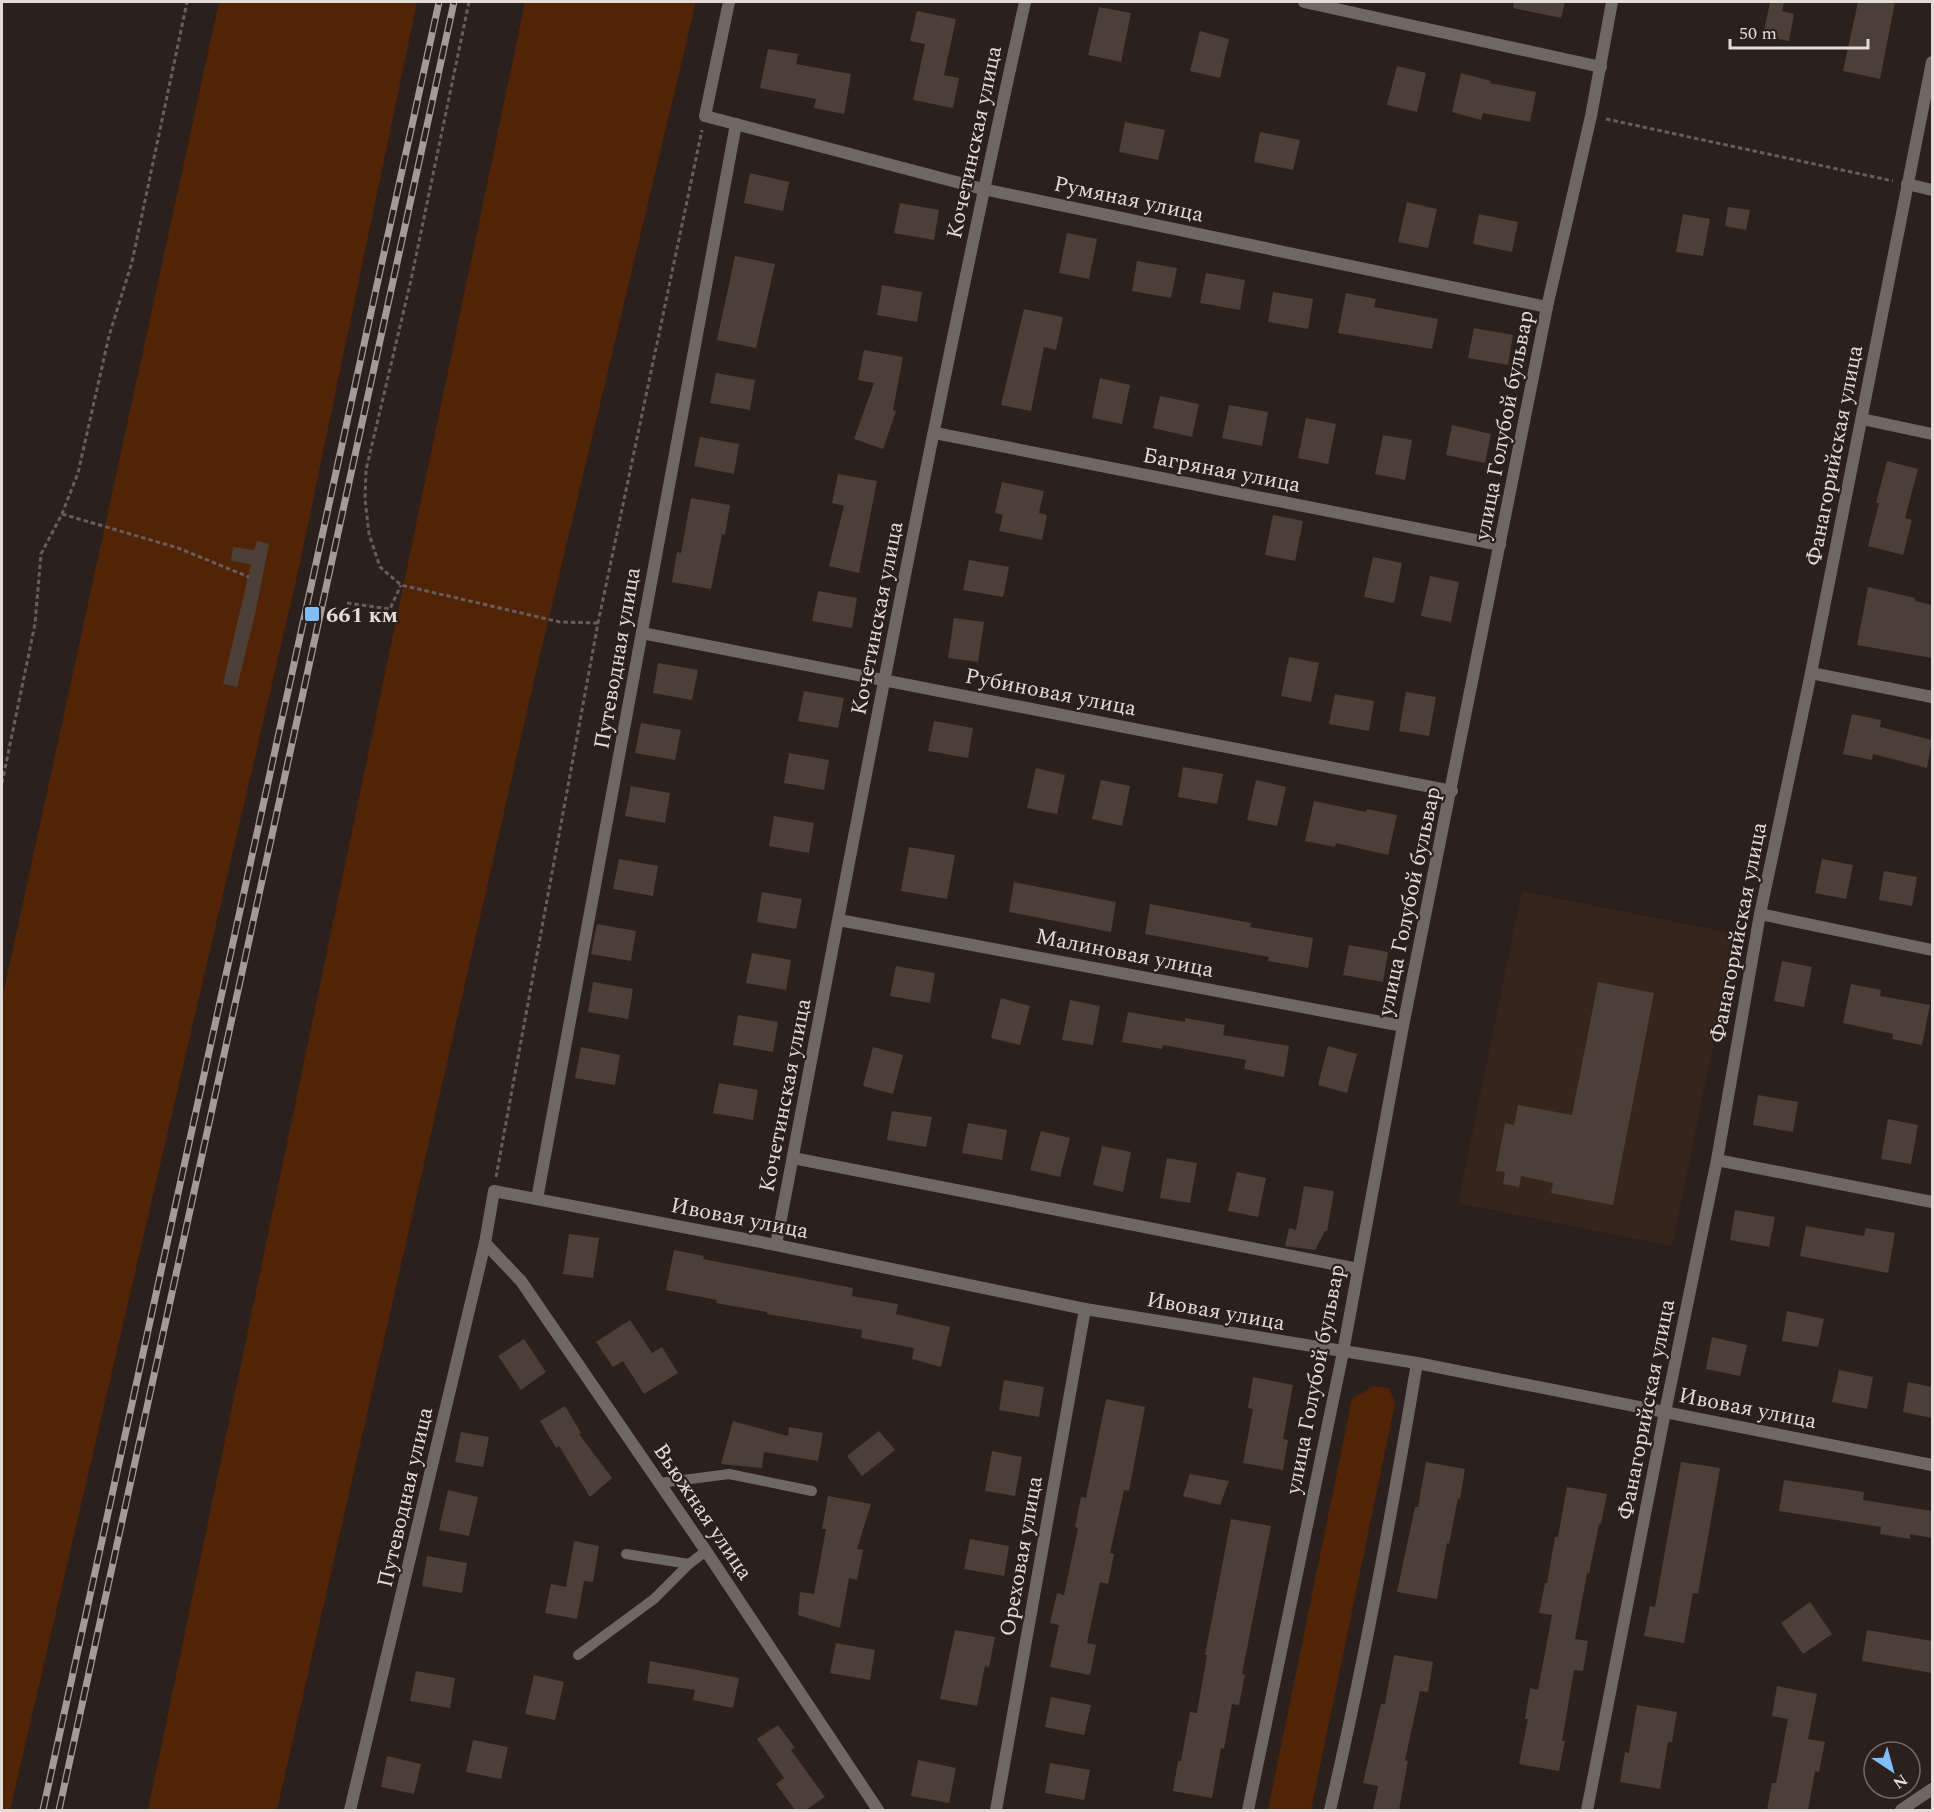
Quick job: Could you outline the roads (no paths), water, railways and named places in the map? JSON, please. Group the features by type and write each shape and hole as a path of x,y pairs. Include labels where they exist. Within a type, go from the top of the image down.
{"street":[{"name":"Румяная улица","path":"729,2 705,116 983,189 1547,307"},
{"name":"Кочетинская улица","path":"776,1245 885,680 983,189 1024,2"},
{"path":"1304,2 1601,67"},
{"name":"улица Голубой бульвар","path":"1248,1810 1342,1352 1403,1026 1452,791 1547,307 1591,116 1612,2"},
{"name":"Фанагорийская улица","path":"1587,1810 1717,1160 1760,914 1811,673 1932,62"},
{"name":"Путеводная улица","path":"537,1199 736,124"},
{"path":"1907,184 1932,189"},
{"path":"1862,419 1932,434"},
{"name":"Багряная улица","path":"935,433 1500,546"},
{"name":"Рубиновая улица","path":"642,633 1452,791"},
{"path":"1811,673 1932,696"},
{"path":"1760,914 1932,950"},
{"name":"Малиновая улица","path":"839,920 1403,1026"},
{"path":"793,1158 1358,1269"},
{"path":"1717,1160 1932,1202"},
{"name":"Путеводная улица","path":"351,1810 485,1243 494,1191"},
{"name":"Ивовая улица","path":"494,1191 776,1245 1085,1309 1417,1364 1932,1465"},
{"name":"Вьюжная улица","path":"485,1243 521,1281 706,1551 878,1810"},
{"name":"Ореховая улица","path":"996,1810 1085,1309"},
{"path":"1330,1810 1377,1580 1417,1364"},
{"path":"1901,1810 1932,1789"}],"lane":[{"path":"660,1483 729,1474 812,1491"},
{"path":"578,1655 654,1599 689,1564 706,1551"},
{"path":"626,1554 689,1564"}],"railway":[{"path":"43,1810 439,2"},
{"path":"59,1810 454,2"}],"place":[{"name":"661 км","path":"312,614"}]}
